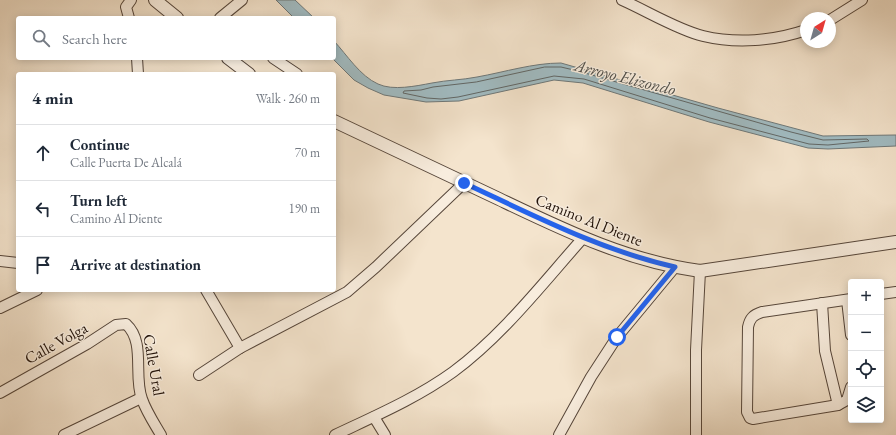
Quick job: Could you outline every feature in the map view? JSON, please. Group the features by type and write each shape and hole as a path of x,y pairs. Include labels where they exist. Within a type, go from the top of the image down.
{"street":[{"path":"128,16 126,7 131,0"},
{"path":"155,0 175,16"},
{"path":"224,16 242,0"},
{"path":"622,0 702,36 715,38 764,39 800,32"},
{"path":"836,16 862,0"},
{"path":"137,60 138,72"},
{"path":"231,60 247,72"},
{"path":"276,60 294,72"},
{"name":"Camino Al Diente","path":"336,122 583,238 644,260 675,267 700,271 896,242"},
{"path":"199,375 240,348 347,292 376,267 464,183"},
{"path":"335,435 374,417 436,383 469,359 492,337 583,238"},
{"path":"0,261 16,264"},
{"path":"559,435 591,377 617,337 675,267"},
{"path":"696,435 696,350 700,271"},
{"path":"0,308 33,292"},
{"path":"207,292 240,348"},
{"path":"884,294 896,292"},
{"path":"848,300 762,312 750,319 748,327 747,412 750,418 753,419 838,404 847,400 848,397"},
{"path":"822,303 825,351 838,404"},
{"name":"Calle Volga","path":"0,393 87,344 116,325 126,324"},
{"name":"Calle Ural","path":"126,324 134,333 141,398 161,435"},
{"path":"64,435 141,398"},
{"path":"374,417 385,435"}],"water":[{"path":"276,0 295,0 312,16 292,16"},
{"path":"336,43 365,76 378,84 397,88 471,78 530,66 561,63 718,108 823,136 896,135 896,146 828,149 808,148 709,122 583,83 554,80 459,101 426,102 384,95 354,80 334,60 336,60"}],"route":[{"path":"464,183 612,250 644,260 675,267 617,337"}],"water label":[{"name":"Arroyo Elizondo","path":"625,77"}]}
